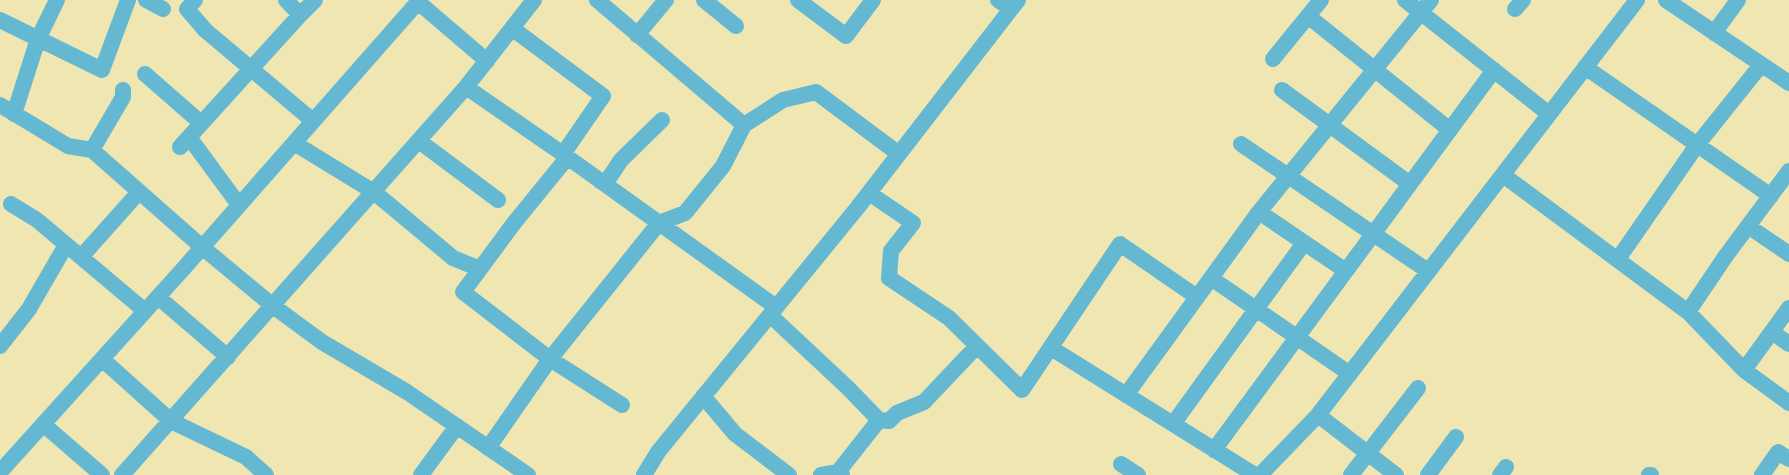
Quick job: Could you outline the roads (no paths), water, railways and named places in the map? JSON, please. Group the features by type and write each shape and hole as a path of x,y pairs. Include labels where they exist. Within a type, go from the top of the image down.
{"street":[{"path":"57,0 7,110 68,146 92,150 202,247 273,306 322,342 407,392 528,475"},
{"path":"0,20 102,70 128,0"},
{"path":"146,0 163,9"},
{"path":"195,0 187,8 205,30 313,121"},
{"path":"286,0 300,14"},
{"path":"239,205 184,142 300,14 315,0"},
{"path":"122,475 466,87 534,0"},
{"path":"597,0 744,125"},
{"path":"637,35 666,0"},
{"path":"704,0 736,26"},
{"path":"798,0 846,36 873,0"},
{"path":"1274,59 1321,0"},
{"path":"1404,0 1426,6 1494,70 1549,114"},
{"path":"1260,475 1318,415 1637,0"},
{"path":"1666,0 1789,83"},
{"path":"1714,33 1738,0"},
{"path":"0,472 158,297 418,2 487,61"},
{"path":"644,475 658,452 869,193 1009,3"},
{"path":"1126,395 1259,212 1426,6"},
{"path":"1308,16 1450,130"},
{"path":"513,29 603,96 565,156 463,292 550,359 622,405"},
{"path":"1618,259 1697,145 1761,65"},
{"path":"1585,67 1770,196"},
{"path":"1214,450 1494,70"},
{"path":"146,74 201,123"},
{"path":"466,87 659,223 773,311 879,420 889,421 897,413 924,402 977,346"},
{"path":"92,150 123,97 123,90"},
{"path":"1282,90 1410,184"},
{"path":"488,448 550,359 659,223 685,212 723,166 744,125 783,100 816,92 899,154"},
{"path":"600,181 605,184 621,160 662,120"},
{"path":"419,141 498,200"},
{"path":"294,143 374,192 453,258 480,269"},
{"path":"1240,144 1428,271"},
{"path":"1688,312 1789,171"},
{"path":"1503,175 1688,312 1744,370 1789,403"},
{"path":"81,257 139,192"},
{"path":"869,193 913,223 891,251 889,278 949,318 1022,390 1120,244 1197,297"},
{"path":"11,204 37,220 145,311"},
{"path":"1259,212 1346,271"},
{"path":"1748,226 1789,254"},
{"path":"1173,424 1304,243"},
{"path":"0,346 29,309 66,245"},
{"path":"1211,278 1350,374"},
{"path":"158,297 228,357"},
{"path":"1744,370 1789,308"},
{"path":"1772,332 1789,344"},
{"path":"1051,348 1255,475"},
{"path":"102,359 171,421 246,458 266,475"},
{"path":"1351,475 1418,388"},
{"path":"703,396 735,434 789,475"},
{"path":"1318,415 1396,475"},
{"path":"821,475 840,474 879,420"},
{"path":"43,424 102,475"},
{"path":"420,475 457,426"},
{"path":"1428,475 1456,437"},
{"path":"1762,475 1778,452 1789,459"},
{"path":"1121,464 1138,475"}]}
